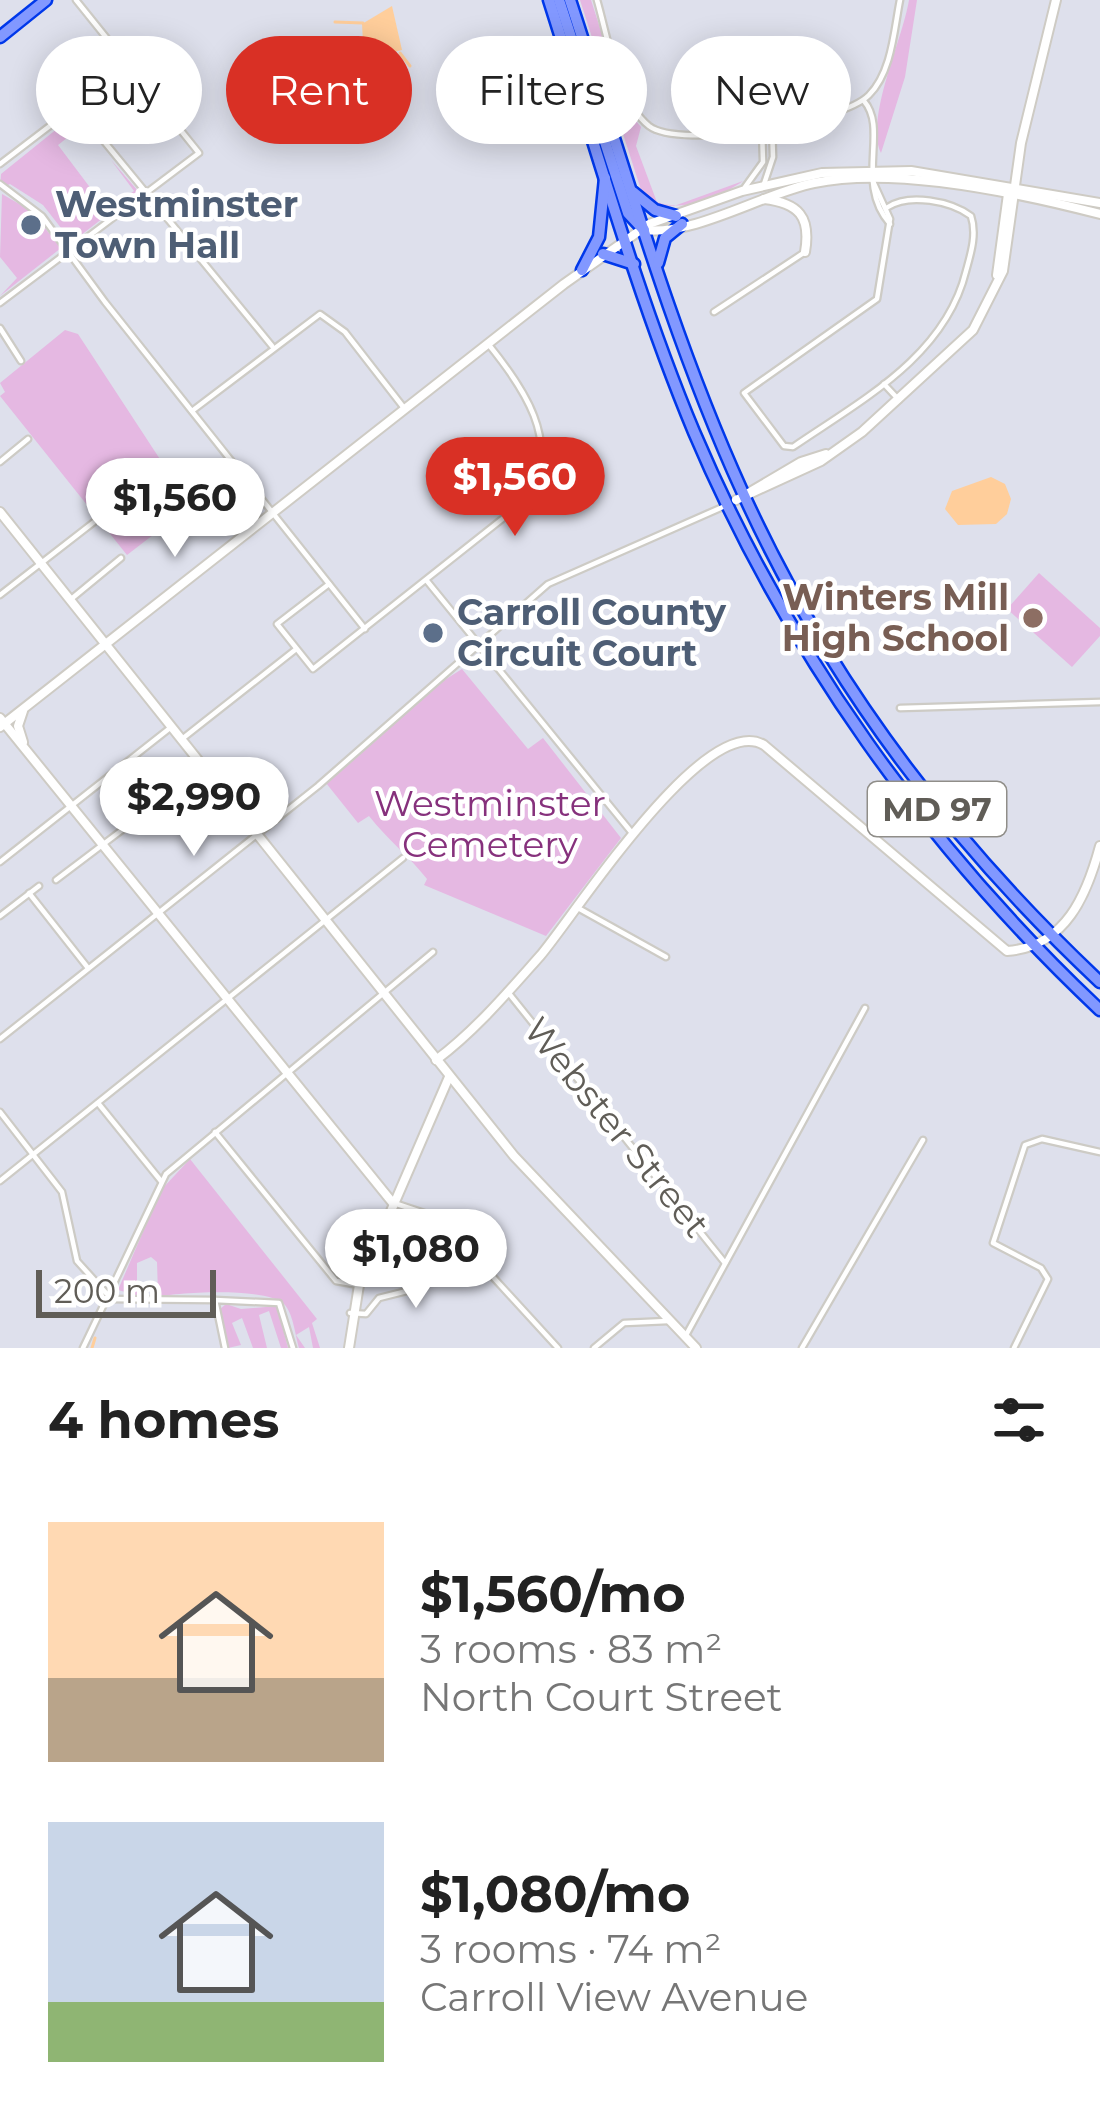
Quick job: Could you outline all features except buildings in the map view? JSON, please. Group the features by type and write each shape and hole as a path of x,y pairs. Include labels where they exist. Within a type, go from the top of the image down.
{"highway":[{"path":"0,37 46,0"},
{"name":"MD 97","path":"549,0 683,405 846,713 922,816 1033,944 1100,1010"},
{"path":"559,0 628,213 644,230"},
{"name":"MD 97","path":"570,0 735,500 863,709 948,823 1049,935 1100,982"},
{"path":"582,270 604,215 606,174"},
{"path":"632,192 655,210 679,220 665,238 657,266"},
{"path":"603,254 635,265"}],"street":[{"path":"76,0 103,36"},
{"path":"597,0 630,101 653,129 671,134"},
{"path":"851,107 863,100 886,67 900,0"},
{"path":"0,1039 256,834 477,642 570,572 735,500 826,454 895,404 973,330 1003,271 1013,191 1056,0"},
{"path":"863,100 872,113 874,203 890,224"},
{"path":"0,164 36,136"},
{"path":"106,144 272,346"},
{"path":"0,303 199,153 191,144"},
{"path":"742,191 763,162 763,144"},
{"path":"736,210 762,186 773,144"},
{"path":"679,220 762,186 870,173 1100,203"},
{"path":"557,1348 439,1218 392,1202 1,723 626,237 679,220 736,210 815,182 870,173"},
{"path":"870,173 888,207 890,224 877,299 744,393 779,441 793,447 847,416 949,318 964,283 975,227 971,216 958,208 905,198 888,207"},
{"path":"0,184 43,215 365,629"},
{"path":"1013,191 1100,214"},
{"path":"714,312 805,252 808,229 803,216 785,202 762,199"},
{"path":"193,411 311,318 327,316 405,409"},
{"path":"0,328 21,361"},
{"path":"329,584 277,624 313,669 510,517 537,482 534,411 488,345"},
{"path":"884,384 895,404"},
{"path":"875,391 895,404"},
{"path":"0,462 28,439"},
{"path":"0,512 476,1110 551,1199 697,1348"},
{"path":"0,595 94,522"},
{"path":"70,600 121,558"},
{"path":"427,581 633,834"},
{"path":"182,740 296,649"},
{"path":"900,708 1100,702"},
{"path":"27,704 18,726 32,757"},
{"path":"0,862 172,727"},
{"path":"436,1060 507,991 670,790 710,757 752,738 997,945 1012,951 1049,935 1080,906 1100,845"},
{"path":"56,880 204,768"},
{"path":"0,1181 404,857"},
{"path":"0,916 39,886"},
{"path":"29,893 88,968"},
{"path":"578,908 667,957"},
{"path":"83,1348 161,1181 433,952"},
{"name":"Webster Street","path":"507,991 726,1264"},
{"path":"685,1337 865,1008"},
{"path":"349,1348 350,1313 358,1285 449,1077"},
{"path":"98,1103 161,1181"},
{"path":"0,1112 66,1201 80,1266 106,1294 132,1301 279,1304 293,1348"},
{"path":"215,1132 336,1281 358,1285"},
{"path":"1013,1348 1047,1284 1041,1268 993,1243 1025,1145 1038,1139 1100,1152"},
{"path":"802,1348 923,1140"},
{"path":"350,1313 366,1313 379,1298 419,1288 465,1246"},
{"path":"215,1300 225,1348"},
{"path":"593,1348 624,1324 668,1321"}],"green space":[{"path":"580,0 591,0 603,36 592,36"},
{"path":"909,0 917,0 905,77 881,153 877,138 881,100"},
{"path":"38,144 59,144 107,210 134,191 111,160 138,191 72,242 43,205 10,184 0,189 1,174"},
{"path":"626,144 637,144 657,202 642,193"},
{"path":"743,181 706,200 676,205"},
{"path":"2,194 33,212 19,223 29,237 44,227 61,248 0,296 17,278 0,257"},
{"path":"65,330 78,334 188,502 188,508 127,555 0,396 5,392 0,383"},
{"path":"1039,573 1100,628 1100,636 1072,667 1007,609"},
{"name":"Westminster Cemetery","path":"462,669 528,749 543,738 621,838 546,936 424,885 427,879 369,816 358,823 326,783 435,686"},
{"path":"190,1159 317,1319 312,1323 320,1348 313,1348 309,1327 296,1335 305,1348 299,1348 290,1313 274,1299 220,1292 153,1298 158,1294 157,1262 151,1257 137,1263 137,1291 143,1297 118,1290 161,1190"},
{"path":"226,1304 241,1309 277,1306 288,1348 281,1348 269,1311 259,1315 267,1348 253,1348 242,1318 232,1323 241,1345 228,1348 219,1310"}],"shaded area":[{"path":"392,6 399,36 363,36 362,24"},
{"path":"991,477 1005,484 1011,499 1007,514 996,524 958,525 945,509 952,491"}],"waterway":[{"path":"335,22 363,23"},
{"path":"92,1348 95,1338"}],"place":[{"name":"Westminster Town Hall","path":"31,225"},
{"name":"Winters Mill High School","path":"1033,618"},
{"name":"Carroll County Circuit Court","path":"433,633"}]}
